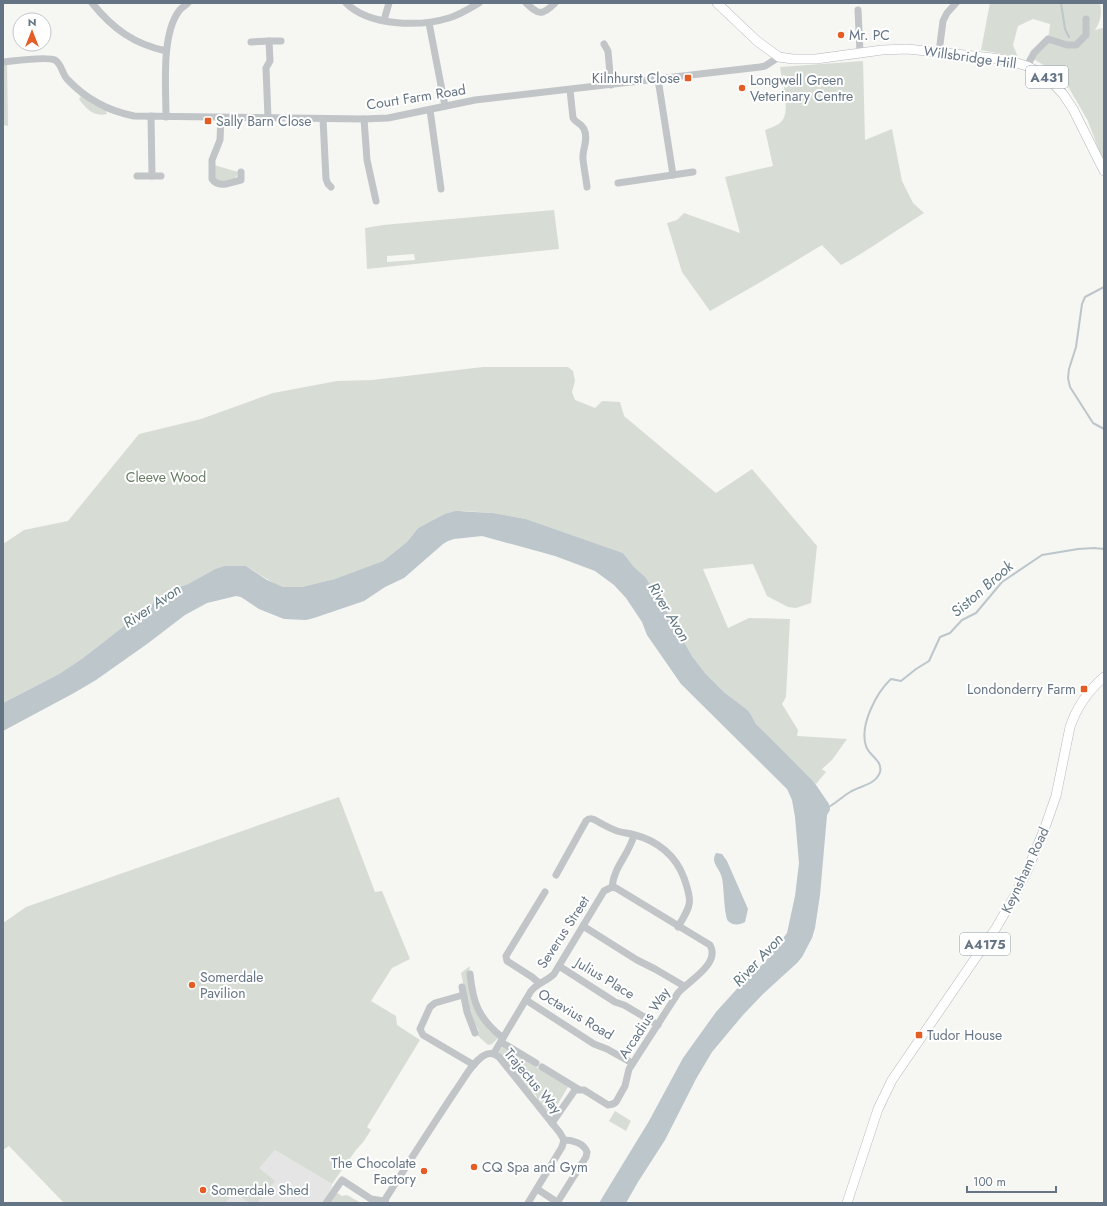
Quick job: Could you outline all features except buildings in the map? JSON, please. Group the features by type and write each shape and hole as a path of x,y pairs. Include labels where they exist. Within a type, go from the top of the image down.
{"main road":[{"path":"717,3 753,37 779,57"},
{"name":"Willsbridge Hill","path":"779,57 809,60 899,48 1010,61 1027,66 1046,76 1064,94 1104,172"},
{"name":"Keynsham Road","path":"847,1203 865,1144 878,1109 892,1080 996,928 1013,899 1044,830 1056,796 1073,717 1087,694 1104,677"}],"street":[{"path":"92,3 114,26 134,40 166,51"},
{"path":"166,117 166,51 170,30 179,12 188,3"},
{"path":"346,3 363,14 384,20 412,23 430,23 450,18 467,6 479,3"},
{"path":"384,20 389,3"},
{"path":"526,3 536,12 540,13 545,12 555,3"},
{"path":"939,52 943,21 947,13 956,3"},
{"path":"858,10 860,53"},
{"path":"1027,66 1034,53 1048,39 1076,45 1086,35 1086,19"},
{"path":"430,23 445,106"},
{"path":"268,118 266,68 270,61 269,41"},
{"path":"252,42 281,41"},
{"path":"604,44 611,50 612,85"},
{"name":"Court Farm Road","path":"3,62 52,59 59,64 67,80 83,94 118,112 134,116 364,119 388,118 475,100 765,66 779,57"},
{"path":"658,79 673,175"},
{"path":"570,90 573,118 575,122 583,126 584,129 586,145 583,159 587,187"},
{"path":"430,110 441,189"},
{"path":"151,116 152,176"},
{"path":"221,118 220,140 212,160 212,179 215,183 220,185 242,183 241,172"},
{"path":"323,119 326,179 331,187"},
{"path":"364,119 367,160 376,201"},
{"path":"618,183 693,172"},
{"path":"137,176 161,176"},
{"path":"556,875 588,819 591,818 616,831 647,839 660,846 676,861 681,868 690,901 689,909 678,927"},
{"path":"612,887 614,873 632,844 634,835"},
{"name":"Severus Street","path":"494,1053 531,991 538,984 550,977 559,966 604,891 612,887"},
{"name":"Arcadius Way","path":"502,1040 539,1065 578,1089 584,1090 603,1103 608,1105 616,1102 625,1086 632,1064 678,993 684,986 703,972 713,954 713,950 710,946 616,888 612,887"},
{"path":"538,984 532,977 508,961 506,956 545,892"},
{"path":"583,926 637,960 656,969 684,986"},
{"name":"Julius Place","path":"559,966 615,1002 624,1005 658,1025"},
{"path":"470,974 473,996 481,1015 502,1040"},
{"path":"462,987 467,1012 475,1033"},
{"path":"463,995 435,1003 430,1007 420,1026 420,1029 423,1035 474,1065"},
{"name":"Octavius Road","path":"526,1000 594,1044 607,1049 632,1064"},
{"name":"Trajectus Way","path":"385,1202 442,1111 474,1065 484,1055 489,1053 494,1053 499,1057 564,1140"},
{"path":"552,1123 573,1092 578,1089"},
{"path":"528,1203 562,1147 564,1140 574,1140 584,1146 587,1152 586,1157 557,1202 537,1189"},
{"path":"326,1203 342,1180 371,1199 385,1202"}],"shaded area":[{"path":"275,1150 332,1184 332,1187 322,1203 225,1203"}],"green space":[{"path":"990,3 1100,3 1101,11 1099,24 1095,30 1102,28 1104,29 1104,164 1088,121 1062,76 1030,57 1049,34 1050,24 1033,19 1018,26 1013,45 1018,57 981,50"},
{"path":"863,61 865,140 892,129 902,181 913,203 924,213 841,265 822,245 710,311 682,272 667,223 677,220 684,213 740,233 725,177 773,166 765,130 775,126 784,119 786,105 780,67"},
{"path":"3,62 7,62 8,126 3,125"},
{"path":"81,96 92,104 106,111 107,114 102,115 91,111 84,106 79,99"},
{"path":"214,165 238,172 237,175 229,181 215,180"},
{"path":"554,210 559,249 367,269 365,228 383,225","holes":["414,254 415,260 387,262 387,256"]},
{"name":"Cleeve Wood","path":"483,367 568,367 573,371 575,381 572,392 575,400 595,408 602,401 620,402 624,416 716,493 752,469 817,546 811,603 796,608 788,607 767,596 753,564 703,569 728,628 749,618 790,619 786,697 782,704 798,730 797,736 847,739 832,760 822,769 826,772 816,784 756,724 750,713 725,693 705,673 692,656 661,601 645,578 623,553 526,519 493,513 464,511 426,524 418,528 407,542 383,561 336,579 302,587 283,587 275,584 246,566 224,566 215,569 188,584 169,591 83,658 59,674 3,703 3,544 24,530 68,521 139,434 201,419 273,393 337,381 372,380"},
{"name":"Somerdale Pavilion","path":"339,797 375,892 382,891 410,959 392,968 371,1001 396,1016 397,1025 420,1040 367,1127 371,1130 364,1141 332,1184 275,1150 259,1168 275,1181 257,1203 249,1203 236,1193 240,1187 225,1203 64,1203 9,1146 3,1150 3,923 26,907"},
{"path":"470,966 468,979 472,999 499,1037 492,1044 488,1045 475,1033 479,1031 469,1013 461,973"},
{"path":"503,1046 568,1087 553,1112 550,1113 538,1103 536,1095 498,1053"},
{"path":"615,1111 631,1121 626,1131 609,1121"},
{"path":"336,1192 342,1196 347,1195 361,1203 329,1203"}],"water":[{"name":"River Avon","path":"456,511 493,513 526,519 623,553 634,567 645,577 661,601 692,656 705,673 725,693 750,713 756,724 814,782 829,804 830,810 827,815 820,895 812,938 802,957 797,963 763,994 712,1052 696,1079 665,1140 626,1203 599,1203 649,1121 683,1058 716,1012 745,980 765,962 787,933 795,896 799,863 795,817 792,800 787,789 681,684 647,635 642,622 626,598 614,585 595,571 555,556 482,536 454,539 443,544 404,578 385,587 364,601 314,618 306,620 284,619 259,609 241,597 236,596 207,603 185,615 96,680 3,731 3,703 59,674 83,658 169,591 188,584 215,569 224,566 246,566 267,580 283,587 302,587 335,579 383,561 407,542 418,528 445,514"},
{"path":"716,853 722,854 727,861 748,909 745,922 741,924 732,924 728,921 722,878 714,860"}],"waterway":[{"name":"Siston Brook","path":"1061,3 1065,29 1069,37"},
{"name":"Siston Brook","path":"1104,287 1085,297 1082,304 1076,347 1069,369 1068,378 1070,387 1093,423 1104,429"},
{"name":"Siston Brook","path":"827,808 850,792 875,780 880,772 879,764 867,749 864,738 865,728 875,700 891,679 901,681 929,661 940,637 950,633 962,620 976,613 1002,582 1042,555 1078,549 1104,549"}],"place":[{"name":"Mr. PC","path":"841,35"},
{"name":"Kilnhurst Close","path":"688,78"},
{"name":"Longwell Green Veterinary Centre","path":"742,88"},
{"name":"Sally Barn Close","path":"208,121"},
{"name":"Londonderry Farm","path":"1084,689"},
{"name":"Somerdale Pavilion","path":"192,985"},
{"name":"Tudor House","path":"919,1035"},
{"name":"CQ Spa and Gym","path":"474,1167"},
{"name":"The Chocolate Factory","path":"424,1171"},
{"name":"Somerdale Shed","path":"203,1190"}]}
